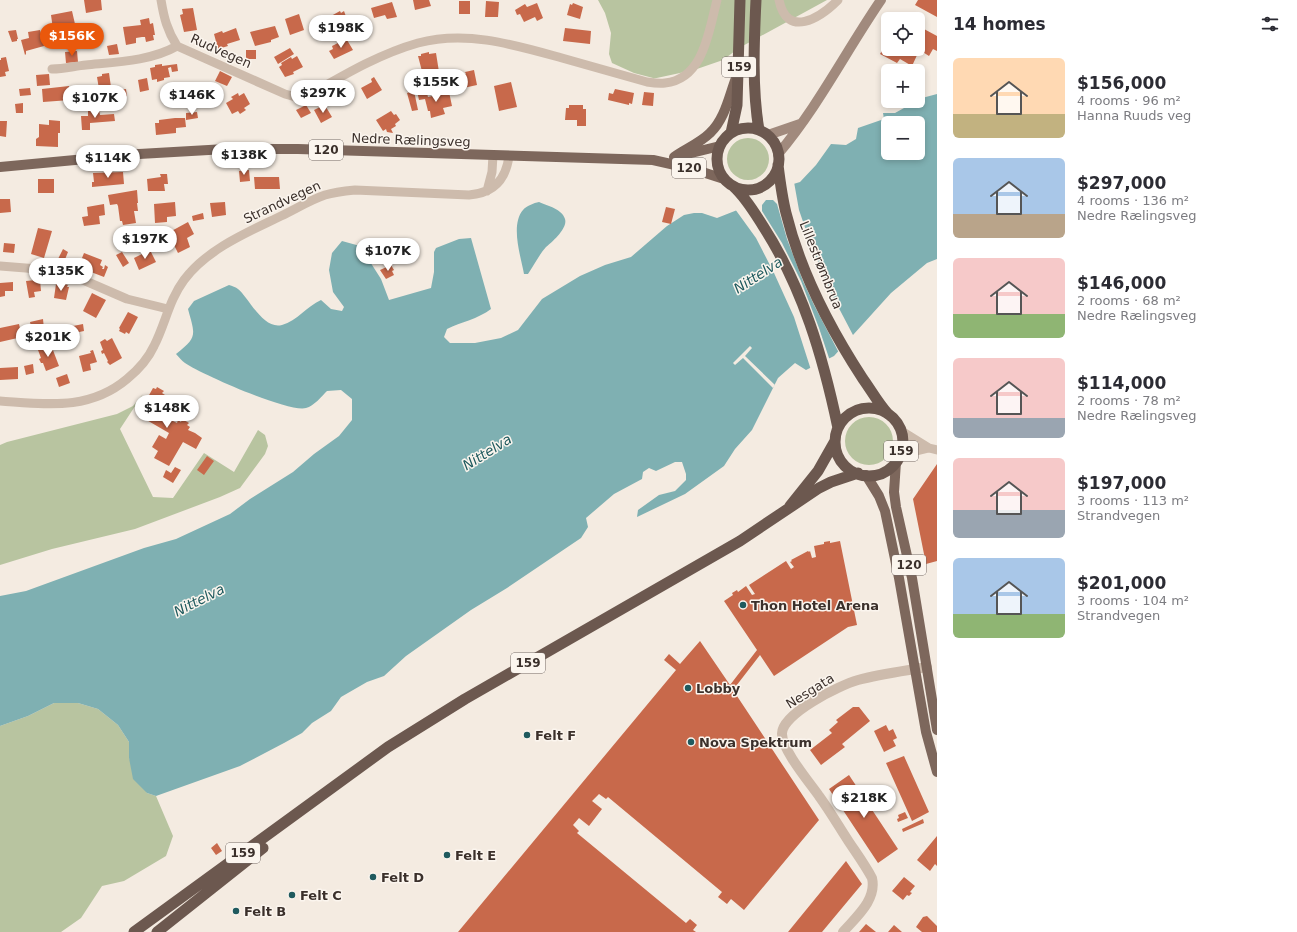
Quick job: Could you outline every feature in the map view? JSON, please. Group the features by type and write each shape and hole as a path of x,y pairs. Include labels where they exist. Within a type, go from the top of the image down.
{"highway":[{"name":"159","path":"720,146 731,133 737,105 740,0"},
{"name":"159","path":"756,0 755,60 758,121 763,133 775,145 778,160"},
{"path":"731,133 736,130 752,128 763,133"},
{"path":"720,146 717,160 718,167 724,179"},
{"path":"734,187 754,189 761,186 772,177 778,160"},
{"name":"Lillestrømbrua","path":"778,160 786,213 799,252 820,301 850,359 888,414"},
{"name":"159","path":"724,179 742,195 775,245 796,288 812,328 827,377 838,428 835,441 818,471 787,509"},
{"path":"838,428 845,418 859,409 876,409 888,414"},
{"name":"159","path":"134,932 351,774 388,748 465,699 693,569 831,482 862,474 874,475 890,468 898,458 902,442 897,422 888,414"},
{"name":"159","path":"835,441 837,453 841,461 847,467 862,474"},
{"path":"157,932 320,803 351,774"}],"main road":[{"path":"778,160 800,124 815,105 847,51 881,0"},
{"path":"674,157 705,137 716,126 726,107 738,70"},
{"path":"763,133 800,124"},
{"name":"Nedre Rælingsveg","path":"0,167 139,154 226,149 298,149 653,160 695,153 720,146"},
{"name":"Nedre Rælingsveg","path":"653,160 693,169 724,179"},
{"name":"120","path":"898,458 894,492 896,507 912,578 937,730"},
{"name":"120","path":"862,474 880,496 885,511 926,732 937,772"}],"street":[{"name":"Rudvegen","path":"162,0 164,19 169,34 177,46 285,94 299,98 309,95 365,63 390,52 419,43 457,38 474,38 511,44 647,82 667,83 679,79 695,66 701,56 717,0"},
{"path":"779,0 783,11 788,16 793,20 803,22 814,19 838,0"},
{"path":"52,69 146,57 160,54 177,46"},
{"path":"487,191 492,172 493,155"},
{"path":"487,191 498,184 508,165 509,156"},
{"name":"Strandvegen","path":"0,401 46,404 76,403 96,397 111,390 135,372 150,353 159,336 168,309 175,294 184,280 203,260 237,239 319,198 339,192 355,190 469,195 480,194 487,191"},
{"path":"0,266 51,270 67,274 128,299 168,309"},
{"path":"900,430 933,449"},
{"path":"898,458 933,449"},
{"name":"Nesgata","path":"843,932 868,902 872,894 872,878 821,798 790,755 783,740 782,729 798,712 844,685 871,676 927,667"}],"green space":[{"path":"598,0 827,0 739,48 723,60 694,70 652,79 653,78 634,73 612,63 609,54 611,33 605,13"},
{"path":"744,138 752,138 760,141 766,147 769,159 766,171 760,177 752,180 744,180 736,177 730,171 727,163 727,155 730,147 736,141"},
{"path":"143,394 120,429 153,497 173,498 204,453 234,472 258,430 265,435 268,446 265,454 240,488 220,497 135,529 52,549 0,565 0,445 117,414 133,406"},
{"path":"869,417 878,419 886,424 891,432 893,441 891,450 886,458 878,463 869,465 860,463 852,458 847,450 845,441 847,432 852,424 860,419"},
{"path":"54,703 78,703 98,709 118,725 129,742 129,758 147,793 156,796 173,836 166,856 124,881 102,886 81,918 61,932 0,932 0,726 28,716"}],"water":[{"name":"Nittelva","path":"937,94 937,259 927,263 891,293 834,356 806,370 795,363 778,378 752,430 735,449 724,466 685,494 637,517 638,510 659,495 675,491 686,480 686,474 682,462 675,462 656,471 649,468 643,472 642,479 614,494 586,518 588,527 581,538 507,588 471,610 406,656 384,676 367,682 341,697 331,711 312,723 302,733 240,766 156,796 147,793 133,779 129,758 129,742 118,725 98,709 78,703 54,703 28,716 0,726 0,596 26,591 144,548 176,539 230,514 250,499 293,472 314,454 339,436 352,420 352,399 341,390 327,391 318,401 309,407 297,408 282,405 245,392 184,362 176,354 188,343 193,335 188,309 194,301 229,285 238,289 257,312 269,323 282,325 321,300 331,309 342,311 344,307 333,292 329,270 332,253 342,241 360,246 381,279 389,300 431,288 434,272 434,252 436,248 459,239 471,238 491,309 481,315 447,329 444,337 450,343 475,343 501,338 518,330 542,299 580,276 605,265 631,257 667,226 684,215 702,213 717,218 773,196 790,185 800,182 816,165 831,144 846,145 856,139 858,128 881,120 881,160 925,160 925,116 884,116 883,113 895,113 904,108 925,108 925,97"},
{"path":"539,202 554,208 561,213 565,219 565,223 562,230 543,250 528,274 524,274 519,250 517,224 519,216 524,209"}],"pier":[{"path":"794,182 799,210 811,245 831,293 854,337 839,353 803,281 787,239 777,204 773,200 766,200 762,205 762,211 782,243 801,281 830,361 811,370 794,317 774,273 756,238 735,209 772,194 789,183"},
{"path":"750,346 752,348 745,356 775,385 773,388 743,358 735,365 733,363"}],"building":[{"path":"84,0 101,0 102,10 86,13"},
{"path":"413,0 429,0 431,6 415,10"},
{"path":"918,0 937,0 937,17 915,5"},
{"path":"459,1 470,1 470,14 459,14"},
{"path":"486,1 499,2 498,17 485,17"},
{"path":"392,2 397,17 387,19 385,15 374,18 371,8"},
{"path":"537,3 543,18 537,21 535,17 524,22 520,14 517,15 515,10 525,4 527,7"},
{"path":"573,3 583,7 580,19 567,15 570,4 572,5"},
{"path":"193,8 197,30 184,32 180,15 183,14 182,9"},
{"path":"72,11 75,24 53,29 51,15"},
{"path":"340,11 341,13 344,11 349,25 341,28 341,26 335,28 331,16"},
{"path":"299,14 304,30 290,35 285,19"},
{"path":"149,18 150,24 153,23 155,35 153,35 154,40 146,42 145,37 136,38 136,43 126,45 123,27 141,25 140,20"},
{"path":"275,26 279,37 271,40 271,42 255,46 250,32"},
{"path":"236,28 240,40 227,44 228,46 218,49 214,34 222,31 223,33"},
{"path":"565,28 591,31 590,44 563,41"},
{"path":"16,30 18,39 17,41 12,42 8,31"},
{"path":"40,30 44,46 26,51 25,55 21,40 29,38 28,32"},
{"path":"925,30 937,36 937,51 933,49 929,56 925,53"},
{"path":"347,40 353,50 334,59 329,51 333,49 332,46"},
{"path":"117,44 119,54 109,55 107,46"},
{"path":"290,48 294,54 278,64 274,57"},
{"path":"246,50 256,50 256,59 246,59"},
{"path":"77,51 78,62 66,63 65,52"},
{"path":"429,52 429,54 436,53 439,72 423,75 418,56"},
{"path":"297,56 303,67 293,72 294,74 285,77 279,67 282,65 281,63 291,57 292,59"},
{"path":"884,56 917,56 913,64 909,64 900,59 897,63"},
{"path":"6,57 9,71 5,72 6,76 0,77 0,60 1,58"},
{"path":"162,64 162,66 177,64 178,71 172,72 171,67 168,68 170,77 164,78 164,80 157,82 157,79 152,80 150,68 155,67 155,65"},
{"path":"474,70 477,85 459,89 457,76"},
{"path":"220,71 232,77 227,86 215,81"},
{"path":"109,73 111,87 108,88 108,90 103,90 103,88 99,89 97,77 102,76 102,74"},
{"path":"49,74 50,85 37,86 36,75"},
{"path":"374,77 382,90 367,99 361,88 372,82 371,79"},
{"path":"147,78 149,90 140,92 138,80"},
{"path":"511,82 517,107 499,111 494,86"},
{"path":"69,86 70,100 43,102 42,89"},
{"path":"30,88 31,95 20,96 19,89"},
{"path":"126,89 127,96 120,98 118,90"},
{"path":"426,89 428,97 449,92 452,106 443,108 445,114 431,118 425,99 419,100 417,91"},
{"path":"615,89 634,93 632,104 629,103 629,105 608,100 609,93 613,94"},
{"path":"414,91 418,110 412,111 407,93"},
{"path":"644,92 654,93 653,106 642,105"},
{"path":"238,93 239,96 244,93 250,104 244,108 246,110 240,114 238,111 232,114 226,103 233,99 231,97"},
{"path":"23,103 23,113 16,113 15,104"},
{"path":"306,105 311,113 301,118 296,110"},
{"path":"569,105 583,105 583,109 586,109 586,126 577,126 577,120 565,120 566,108 569,108"},
{"path":"320,107 322,109 326,107 332,117 321,123 314,110"},
{"path":"88,110 99,110 100,115 114,114 115,121 90,123 90,130 82,130 81,116 88,116"},
{"path":"391,111 394,115 396,114 400,120 395,124 396,126 391,129 393,133 387,132 386,129 383,131 376,120"},
{"path":"197,112 198,118 186,120 186,113"},
{"path":"185,118 186,127 176,128 176,133 156,135 155,123 159,123 159,120"},
{"path":"49,120 60,121 58,147 36,146 36,139 39,137 39,124 49,125"},
{"path":"0,121 7,121 6,137 0,136"},
{"path":"249,170 250,181 240,182 239,171"},
{"path":"123,172 124,184 92,187 92,182 94,182 93,173"},
{"path":"160,174 167,174 168,184 164,184 165,191 148,191 147,179 161,177"},
{"path":"254,177 279,177 280,189 255,189"},
{"path":"38,179 54,179 54,193 38,193"},
{"path":"137,190 138,211 134,211 136,223 123,225 122,221 120,221 117,204 110,205 108,195"},
{"path":"0,199 10,199 11,212 0,213"},
{"path":"175,202 176,216 167,217 167,222 155,223 154,204"},
{"path":"225,202 226,215 212,217 210,203"},
{"path":"104,204 105,215 99,216 100,224 84,226 82,217 88,216 87,207"},
{"path":"666,207 675,209 671,224 662,222"},
{"path":"203,213 204,219 193,221 192,216"},
{"path":"188,222 194,234 187,238 190,247 178,253 173,243 170,245 166,234"},
{"path":"38,228 52,231 44,258 31,254"},
{"path":"4,243 15,244 14,253 3,252"},
{"path":"63,249 68,252 64,262 58,259"},
{"path":"150,250 156,262 139,270 134,258"},
{"path":"122,252 129,263 123,267 116,255"},
{"path":"84,253 102,260 100,265 103,267 102,269 104,269 105,265 108,267 104,277 91,272 92,270 84,267 83,270 78,268"},
{"path":"391,265 394,270 392,271 394,275 386,279 380,270"},
{"path":"40,280 41,291 34,292 35,297 29,298 26,281"},
{"path":"13,282 13,291 5,291 5,296 0,297 0,283"},
{"path":"60,283 68,285 67,287 69,287 66,300 54,298 56,284 60,285"},
{"path":"92,293 106,300 96,318 83,311"},
{"path":"128,312 138,317 129,334 126,332 125,334 119,331 119,328"},
{"path":"43,319 44,329 32,331 30,322"},
{"path":"19,324 22,337 0,342 0,328"},
{"path":"83,324 84,331 70,334 68,327"},
{"path":"112,338 122,358 110,365 107,362 108,361 104,353 102,354 101,351 103,350 100,342 105,339 107,341"},
{"path":"51,345 59,366 46,371 43,363 41,363 39,359 41,358 38,350"},
{"path":"93,350 97,362 90,364 91,370 83,372 79,356 91,353 90,351"},
{"path":"33,364 34,373 26,375 24,366"},
{"path":"18,367 18,379 0,380 0,368"},
{"path":"67,374 70,383 59,387 56,378"},
{"path":"157,387 164,391 162,393 165,395 155,411 167,418 168,415 175,419 173,421 177,423 178,420 181,422 182,419 189,423 187,425 190,427 188,430 202,438 196,449 183,442 169,466 154,458 158,451 152,447 159,435 166,439 169,433 138,415 139,413 137,411 141,405 143,406 153,388 156,389"},
{"path":"207,456 214,461 204,475 197,470"},
{"path":"937,464 937,561 926,564 913,499"},
{"path":"175,467 181,470 173,483 163,477 166,470 171,473"},
{"name":"Nova Spektrum","path":"830,541 830,543 840,541 857,625 848,627 774,676 760,655 733,690 819,820 744,910 731,899 727,904 718,897 722,892 608,797 606,799 599,794 592,801 602,809 589,826 579,818 573,825 579,831 577,833 686,923 690,919 697,925 693,930 696,932 458,932 676,670 664,660 669,654 680,664 700,641 730,685 757,650 724,601 733,595 732,593 737,590 738,592 746,586 752,595 755,594 749,585 786,561 791,569 794,567 790,562 792,561 791,560 808,551 810,551 812,558 816,557 814,546"},
{"path":"853,707 859,707 870,721 842,744 845,747 821,765 810,750 832,733 829,730 838,722 836,720"},
{"path":"886,725 889,731 893,729 897,738 893,740 896,746 884,752 874,731"},
{"path":"904,756 929,812 912,821 886,763"},
{"path":"849,775 898,849 878,863 829,789"},
{"path":"905,812 908,818 898,822 898,815"},
{"path":"923,819 924,823 903,832 902,829"},
{"path":"937,836 937,866 935,864 930,871 917,860"},
{"path":"217,843 222,851 216,855 211,848"},
{"path":"846,861 862,884 822,932 788,932"},
{"path":"904,877 915,886 910,892 912,893 909,896 907,895 903,900 892,891"},
{"path":"927,916 937,926 937,932 922,932 916,927 923,917"},
{"path":"866,924 876,932 859,932"},
{"path":"894,925 902,932 888,932"}],"place":[{"name":"Thon Hotel Arena","path":"743,605"},
{"name":"Lobby","path":"688,688"},
{"name":"Felt F","path":"527,735"},
{"name":"Nova Spektrum","path":"691,742"},
{"name":"Felt E","path":"447,855"},
{"name":"Felt D","path":"373,877"},
{"name":"Felt C","path":"292,895"},
{"name":"Felt B","path":"236,911"}]}
